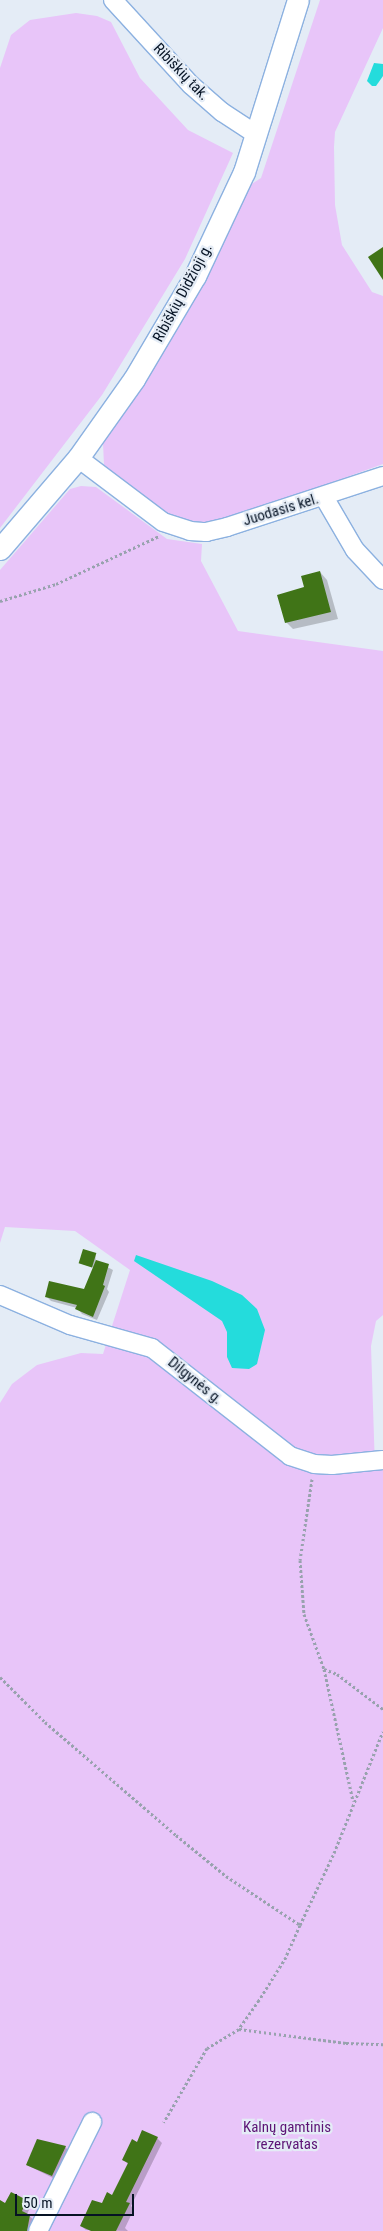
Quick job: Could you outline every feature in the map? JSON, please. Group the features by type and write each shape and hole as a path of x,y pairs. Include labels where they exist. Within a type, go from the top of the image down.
{"main road":[{"name":"Ribiškių Didžioji g.","path":"0,549 78,458 134,379 174,315 244,172 298,0"}],"street":[{"name":"Ribiškių tak.","path":"113,0 191,85 222,112 256,135"},
{"name":"Juodasis kel.","path":"78,458 139,505 176,528 206,532 324,497 383,476"},
{"path":"324,497 356,550 383,580"},
{"name":"Dilgynės g.","path":"0,1295 70,1325 152,1348 290,1456 314,1464 383,1460"},
{"path":"38,2231 92,2122"}],"path":[{"path":"0,601 56,584 176,528"},
{"path":"314,1464 300,1560 304,1614 324,1669 353,1801"},
{"path":"324,1669 337,1674 383,1709"},
{"path":"0,1677 45,1722 176,1836 226,1876 300,1925"},
{"path":"164,2122 206,2048 239,2029 286,1957 334,1853 353,1801 383,1731"},
{"path":"239,2029 346,2043 383,2044"}],"green space":[{"path":"320,0 383,0 383,28 335,132 334,147 335,205 342,245 372,292 383,296 383,464 238,516 204,524 190,523 161,511 104,465 103,443 184,319 250,185 261,178"},
{"path":"76,13 97,16 111,22 140,78 188,130 233,153 185,259 102,395 0,528 0,68 11,35 30,20"},
{"name":"Kalnų gamtinis rezervatas","path":"81,486 96,487 167,539 202,544 201,561 238,631 383,651 383,1315 376,1321 371,1346 375,1468 383,1468 383,2231 0,2231 0,1403 12,1384 37,1365 81,1353 103,1354 130,1270 75,1231 5,1227 0,1243 0,570 70,489"}],"water":[{"path":"374,63 383,64 383,76 376,86 372,86 367,81"},
{"path":"136,1255 212,1281 242,1295 257,1309 265,1330 257,1364 249,1369 232,1368 227,1357 227,1332 222,1321 134,1261"}],"building":[{"path":"383,247 383,280 368,257"},
{"path":"320,571 331,612 285,623 277,595 304,587 301,576"},
{"path":"83,1249 96,1253 92,1267 79,1263"},
{"path":"96,1260 109,1264 103,1285 105,1286 93,1317 75,1309 77,1305 45,1297 49,1281 84,1289"},
{"path":"142,2130 158,2137 126,2202 130,2203 116,2231 91,2231 80,2226 92,2200 102,2203 107,2192 112,2195 128,2163 122,2160 132,2139 137,2142"},
{"path":"37,2139 66,2146 52,2176 26,2165"},
{"path":"11,2192 27,2200 22,2211 30,2215 27,2231 0,2231 0,2200 5,2203"}]}
